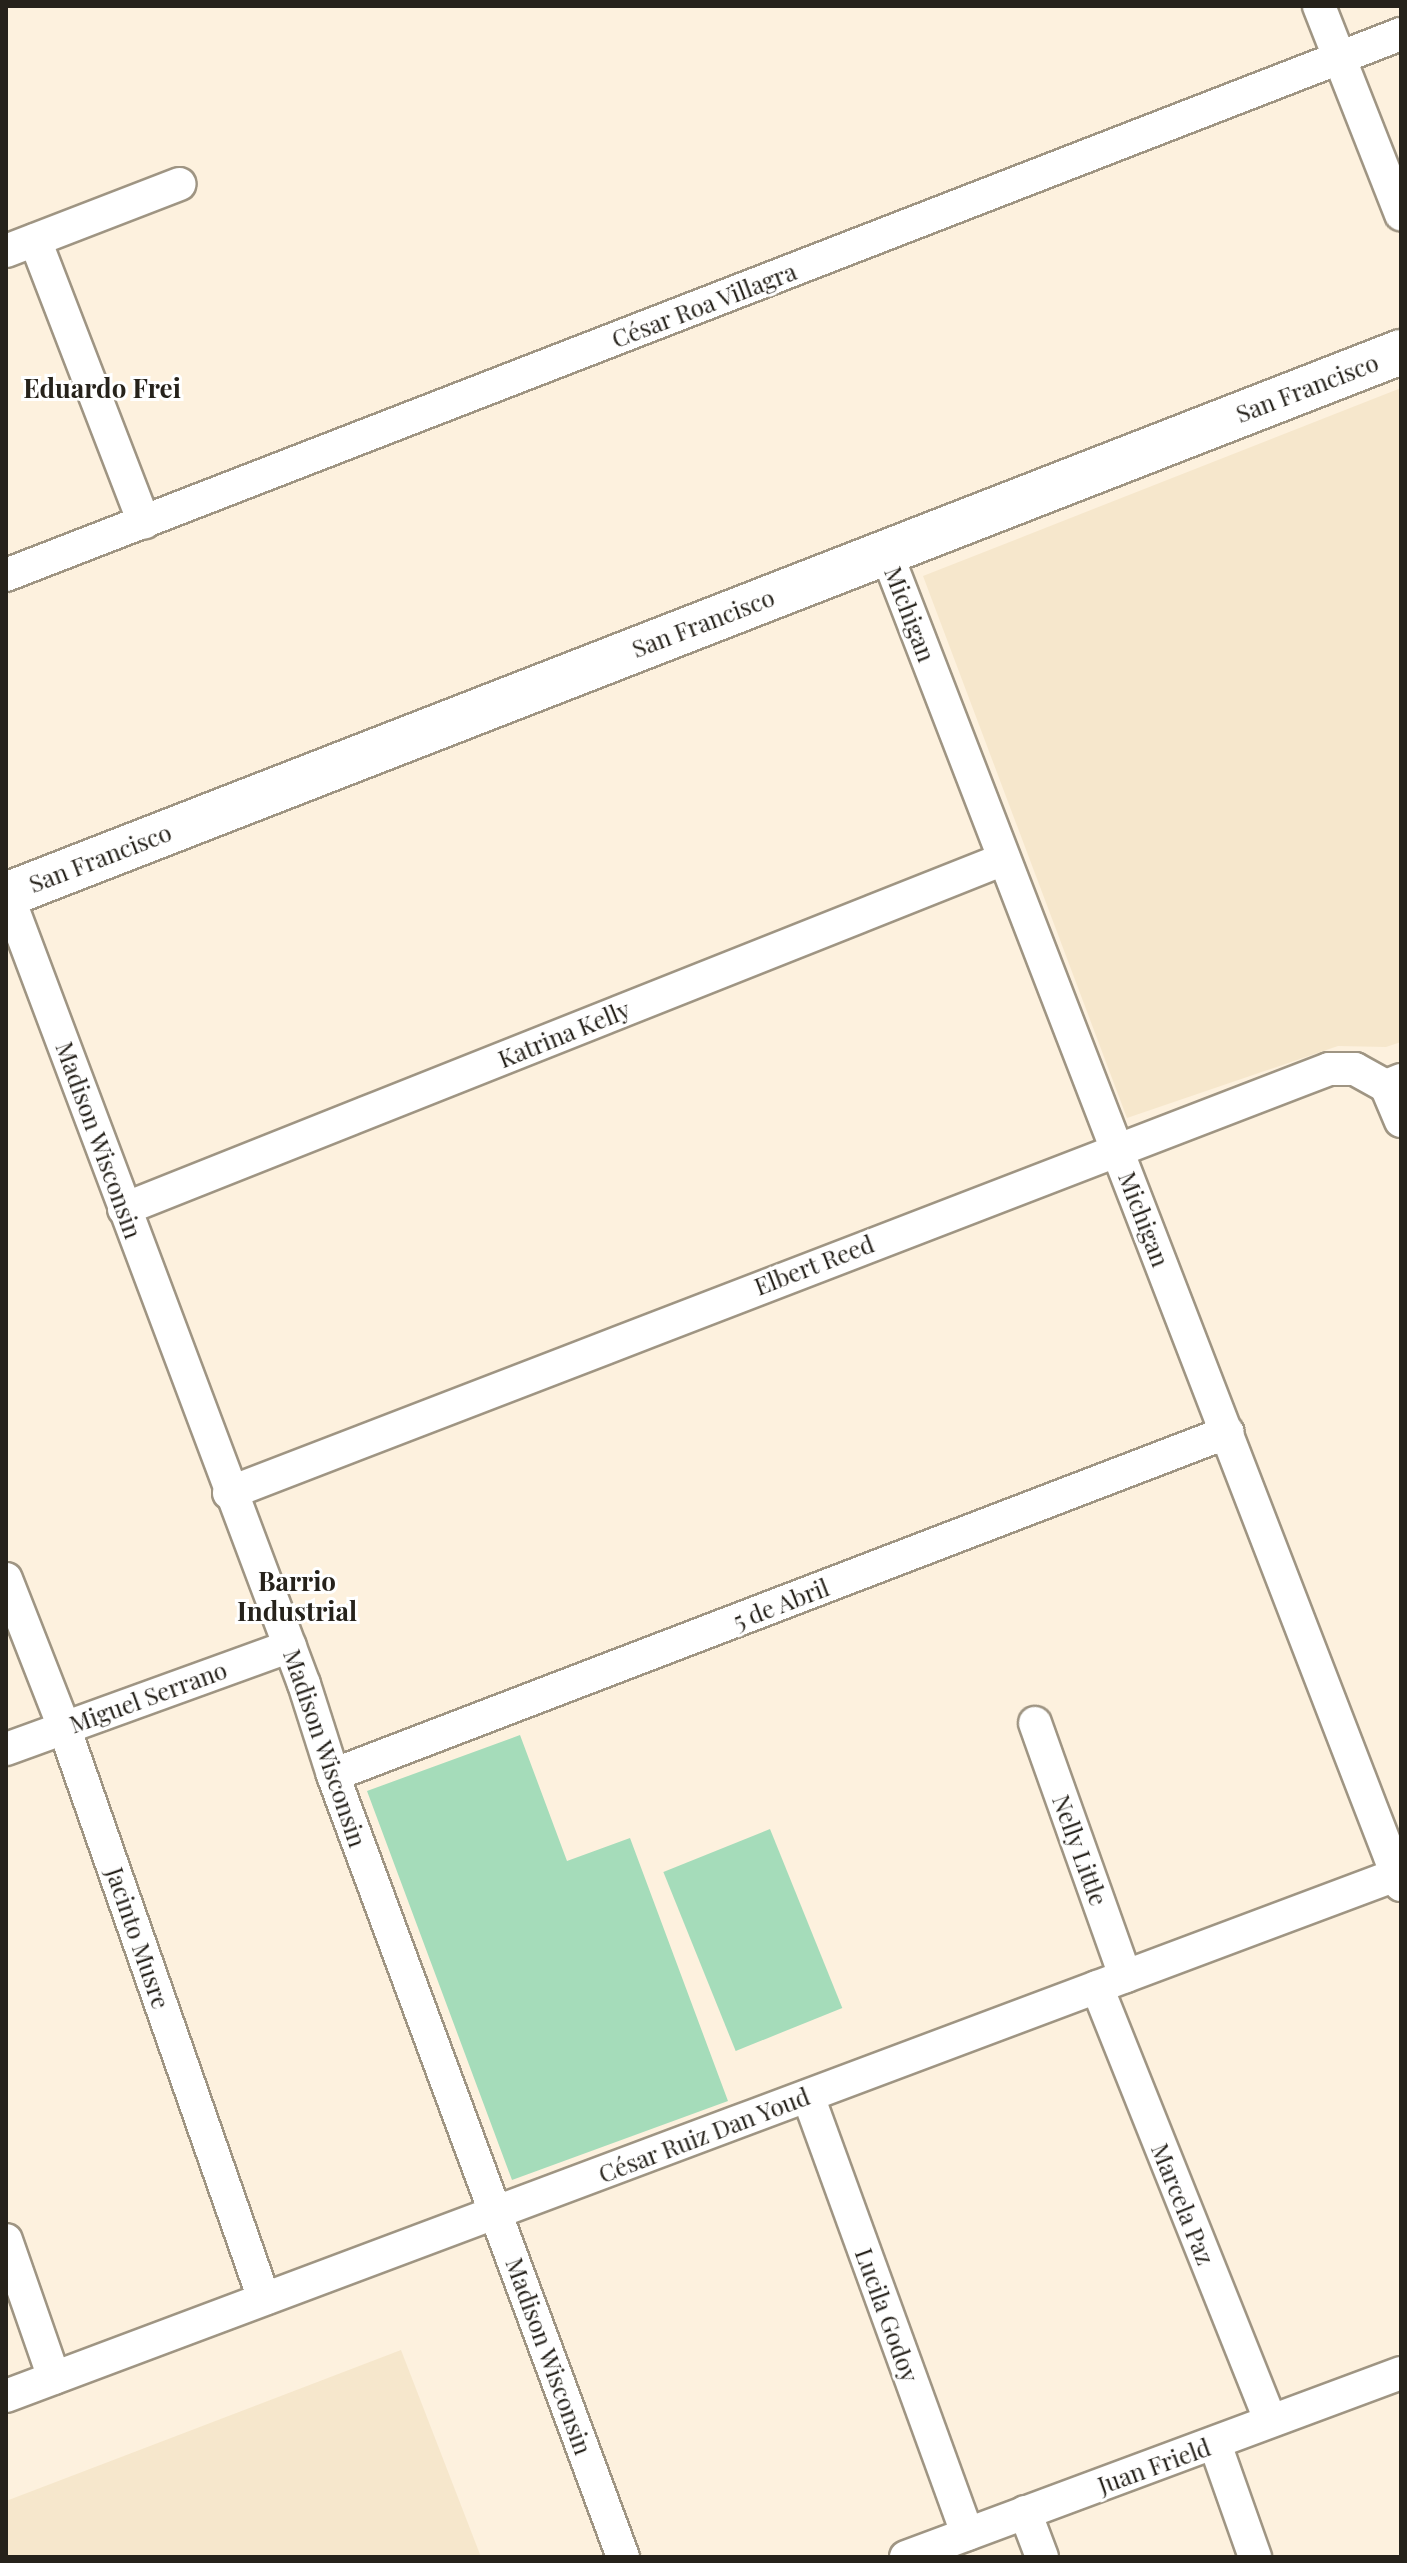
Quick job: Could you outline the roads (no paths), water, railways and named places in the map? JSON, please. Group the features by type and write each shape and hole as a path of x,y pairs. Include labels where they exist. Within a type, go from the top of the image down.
{"street":[{"path":"1319,6 1401,214"},
{"name":"César Roa Villagra","path":"6,575 1401,34"},
{"path":"144,523 20,245 180,184"},
{"name":"San Francisco","path":"6,895 1401,352"},
{"name":"Michigan","path":"886,552 1400,1878"},
{"name":"Katrina Kelly","path":"124,1209 1004,859"},
{"name":"Madison Wisconsin","path":"6,895 229,1493 290,1646 333,1775 623,2557"},
{"name":"Elbert Reed","path":"229,1493 1116,1147 1329,1069 1355,1069 1394,1083"},
{"path":"1394,1083 1401,1121"},
{"name":"5 de Abril","path":"333,1775 1228,1432"},
{"name":"Jacinto Musre","path":"6,1579 64,1727 264,2299"},
{"name":"Miguel Serrano","path":"6,1749 290,1646"},
{"name":"Nelly Little","path":"1035,1723 1111,1982"},
{"name":"César Ruiz Dan Youd","path":"6,2396 1111,1982 1400,1878"},
{"name":"Marcela Paz","path":"1111,1982 1270,2420"},
{"name":"Lucila Godoy","path":"808,2096 967,2534"},
{"path":"6,2240 54,2378"},
{"name":"Juan Frield","path":"906,2557 1401,2373"},
{"path":"1215,2444 1255,2557"},
{"path":"1025,2512 1042,2557"}],"district":[{"name":"Eduardo Frei","path":"102,388"},
{"name":"Barrio Industrial","path":"297,1596"}]}
